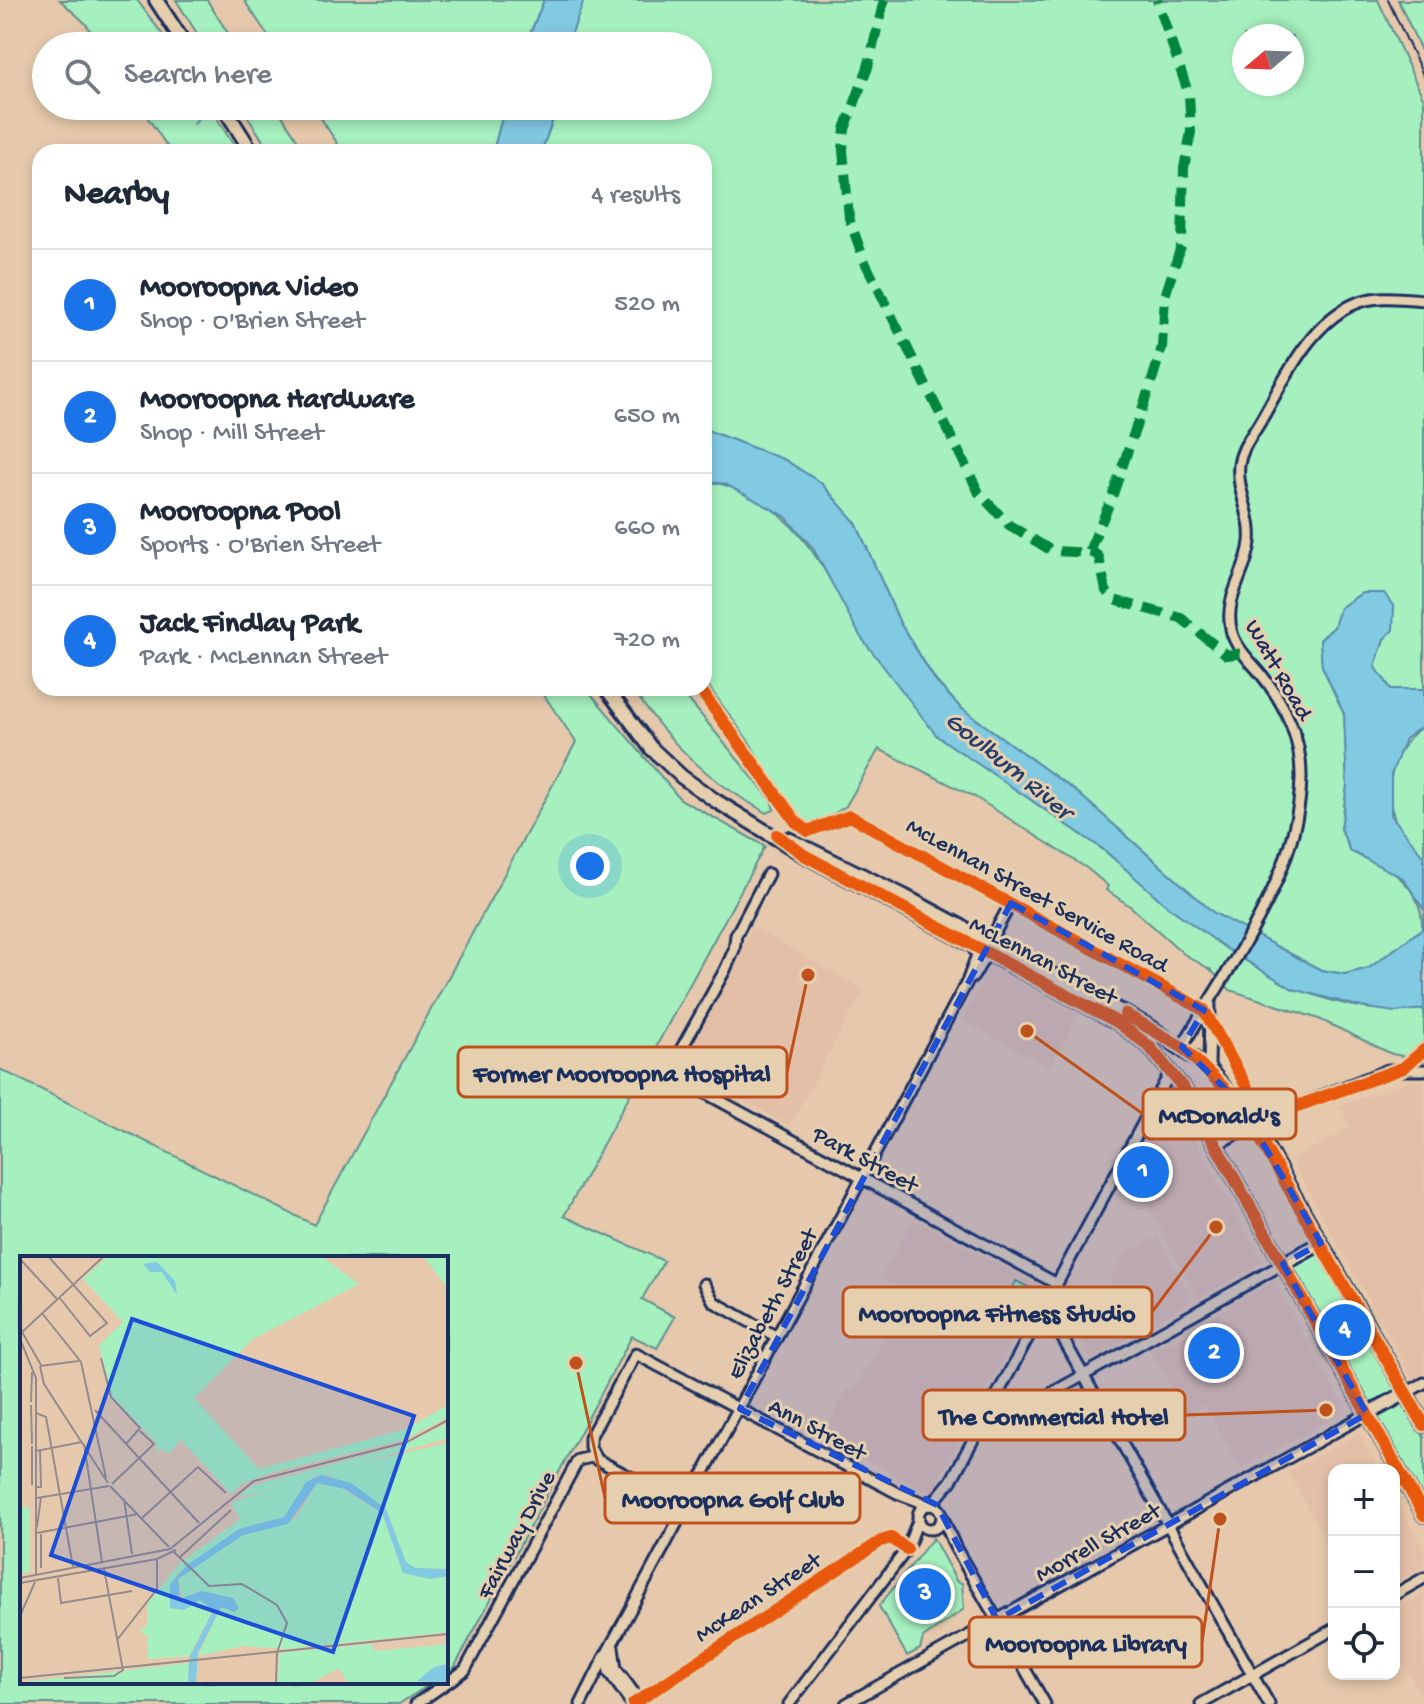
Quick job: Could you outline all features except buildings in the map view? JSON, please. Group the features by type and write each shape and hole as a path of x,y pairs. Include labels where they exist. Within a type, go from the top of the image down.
{"highway":[{"path":"156,0 177,32"},
{"path":"232,120 246,144"},
{"name":"McLennan Street","path":"612,696 651,748 682,777 716,801 777,835 804,855 971,944 989,947 1182,1047 1209,1069 1253,1123 1424,1425"},
{"name":"McLennan Street","path":"777,835 808,846 1130,1030 1171,1071 1216,1143 1424,1515"},
{"path":"1171,1071 1182,1047"},
{"path":"1216,1143 1253,1123"},
{"path":"1283,1264 1321,1243"},
{"path":"1367,1414 1406,1393"}],"street":[{"name":"Watt Road","path":"1182,1047 1224,982 1271,892 1294,822 1301,765 1285,710 1239,646 1230,627 1230,600 1247,555 1251,532 1239,480 1241,455 1277,387 1328,321 1365,301 1424,300"},
{"name":"McLennan Street Service Road","path":"850,816 1204,1010"},
{"name":"Park Street","path":"768,874 735,936 729,962 677,1057 674,1071 680,1081 1057,1284"},
{"name":"Elizabeth Street","path":"581,1704 597,1668 613,1644 1011,903"},
{"name":"Elizabeth Street","path":"967,982 977,955 971,944"},
{"path":"1209,1069 1207,1024 1212,998"},
{"path":"1253,1123 1388,1070 1424,1070"},
{"path":"907,1549 922,1509 930,1505 951,1481 1171,1071"},
{"path":"987,1414 1007,1418 1283,1264"},
{"path":"704,1284 714,1302 777,1337"},
{"path":"1045,1307 1269,1704"},
{"name":"Ann Street","path":"593,1458 590,1437 636,1354 897,1493 911,1503 918,1517"},
{"path":"1406,1393 1424,1383"},
{"name":"Morrell Street","path":"846,1704 1367,1414"},
{"path":"593,1458 687,1507"},
{"name":"Fairway Drive","path":"448,1682 465,1670 576,1462 593,1458"},
{"path":"789,1704 907,1549 940,1523 951,1481"},
{"name":"Ann Street","path":"897,1493 930,1505"},
{"path":"930,1505 942,1515 955,1547 1045,1704"},
{"path":"918,1517 924,1526 932,1528 955,1547"},
{"name":"McKean Street","path":"635,1703 883,1540 892,1539 907,1549"},
{"path":"1400,1592 1424,1578"},
{"path":"1201,1704 1328,1632"},
{"path":"613,1644 605,1657 606,1664 635,1703"},
{"name":"Fairway Drive","path":"416,1704 445,1684"}],"highlighted area":[{"path":"1011,903 1204,1010 1182,1047 1239,1102 1321,1243 1283,1264 1367,1414 997,1620 937,1505 740,1409"}],"shaded area":[{"path":"752,927 864,989 790,1126 680,1067"},
{"path":"990,966 1079,1014 1049,1068 962,1020"},
{"path":"1413,1080 1424,1081 1424,1399 1291,1160 1350,1128 1339,1106"},
{"path":"1171,1096 1263,1262 1198,1299 1131,1173"},
{"path":"913,1219 1041,1287 931,1494 822,1437 847,1389 853,1392 884,1337 879,1333 903,1289 881,1278"},
{"path":"1158,1236 1193,1301 1091,1360 1068,1318 1114,1288 1110,1279 1123,1255"},
{"path":"1274,1281 1346,1411 1241,1470 1205,1405 1187,1415 1150,1350 1170,1339 1173,1343 1205,1325 1206,1319"},
{"path":"1359,1433 1376,1464 1328,1464 1328,1544 1288,1472"},
{"path":"1400,1507 1424,1550 1424,1566 1400,1580"},
{"path":"1424,1594 1424,1695 1421,1696 1400,1659 1400,1608"}],"green space":[{"path":"60,0 137,0 161,32 91,32"},
{"path":"176,0 207,0 227,32 196,32"},
{"path":"244,0 544,0 531,32 266,32"},
{"path":"584,0 1378,0 1424,100 1424,689 1391,689 1375,666 1384,639 1362,593 1340,608 1334,627 1320,640 1322,666 1344,714 1347,786 1341,829 1350,851 1389,870 1410,888 1421,913 1422,929 1369,968 1345,974 1321,970 1214,913 1078,793 961,708 936,681 900,623 856,523 821,483 785,460 712,432 712,144 544,144 553,120 712,120 712,32 572,32"},
{"path":"1398,0 1424,0 1424,57"},
{"path":"149,120 218,120 233,144 166,144"},
{"path":"250,120 285,120 300,144 265,144"},
{"path":"322,120 501,120 495,144 338,144"},
{"path":"712,482 745,493 780,515 808,545 831,581 1023,793 1097,845 1214,939 1291,986 1333,1001 1377,1009 1424,1009 1424,1060 1392,1054 1319,1019 1230,990 1211,970 1184,954 1130,906 1106,890 1108,886 1088,869 975,797 879,749 846,806 811,828 785,803 750,743 712,691"},
{"path":"544,696 593,696 680,799 765,846 564,1216 664,1261 642,1299 675,1317 657,1348 632,1336 454,1668 448,1672 448,1256 20,1256 20,1684 430,1684 399,1704 0,1704 0,1069 314,1225 576,742"},
{"path":"638,696 686,696 771,800 774,810 767,813 708,774 675,743"},
{"path":"1424,725 1424,857 1398,827 1390,791 1392,773 1399,755 1409,739"},
{"path":"1318,1254 1398,1393 1370,1406 1292,1267"},
{"path":"1016,1281 1032,1289 1015,1323 999,1316"},
{"path":"1404,1400 1424,1437 1424,1504 1374,1415"},
{"path":"933,1538 957,1582 962,1583 964,1609 923,1638 920,1649 907,1656 879,1606"}],"water":[{"path":"544,0 584,0 572,32 531,32"},
{"path":"501,120 553,120 544,144 495,144"},
{"name":"Goulburn River","path":"712,432 785,460 821,483 856,523 900,623 936,682 961,708 1078,793 1214,913 1321,970 1345,974 1369,968 1422,929 1424,913 1424,1009 1395,1012 1361,1007 1293,989 1228,950 1166,905 1104,850 937,736 860,636 813,548 785,516 725,484 712,482"},
{"path":"1362,593 1384,593 1394,607 1393,630 1384,639 1375,667 1391,689 1424,689 1424,725 1405,739 1391,775 1391,815 1424,857 1424,910 1403,878 1350,851 1341,829 1347,786 1344,714 1322,666 1320,640 1334,627 1340,608"},
{"path":"942,1585 942,1613 927,1612 926,1607 901,1608 900,1592 926,1591 926,1587"}],"waterway":[{"path":"194,124 197,120"}],"railway":[{"path":"1388,0 1424,77"}],"marked path":[{"path":"884,0 868,67 845,129 843,150 849,218 864,260 979,493 1009,525 1052,551 1094,553 1099,557 1106,591 1114,600 1181,618 1227,655 1244,653"},
{"path":"1089,551 1111,500 1153,377 1162,347 1165,296 1182,243 1184,168 1191,132 1189,95 1157,0"}],"cycle path":[{"path":"705,696 796,822 808,831 850,816 1204,1010 1264,1118 1403,1068 1424,1050"},
{"path":"777,835 804,855 1117,1022 1149,1046 1184,1089 1424,1515"},
{"path":"1125,1014 1182,1047 1239,1102 1424,1425"},
{"path":"633,1704 881,1541 891,1538 907,1549"}],"place":[{"name":"Former Mooroopna Hospital","path":"808,975"},
{"name":"McDonald's","path":"1027,1031"},
{"name":"Mooroopna Video","path":"1143,1172"},
{"name":"Mooroopna Fitness Studio","path":"1216,1227"},
{"name":"Jack Findlay Park","path":"1345,1330"},
{"name":"Mooroopna Hardware","path":"1214,1353"},
{"name":"Mooroopna Golf Club","path":"576,1363"},
{"name":"The Commercial Hotel","path":"1326,1410"},
{"name":"Mooroopna Library","path":"1220,1519"},
{"name":"Mooroopna Pool","path":"925,1594"}]}
